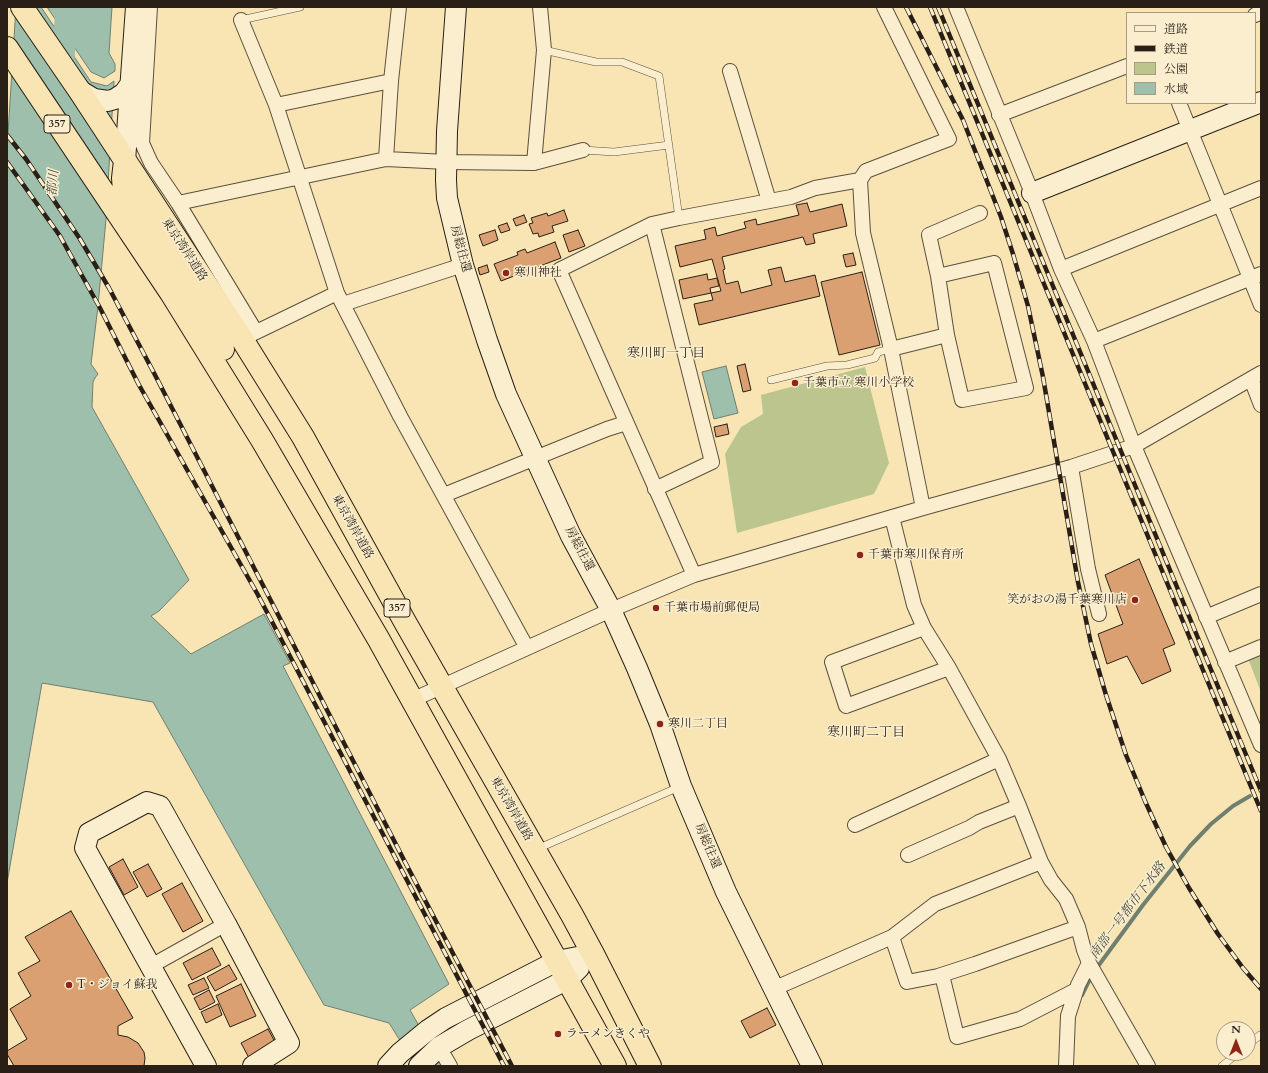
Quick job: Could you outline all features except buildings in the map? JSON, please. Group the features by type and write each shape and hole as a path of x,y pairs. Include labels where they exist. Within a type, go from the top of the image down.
{"highway":[{"name":"東京湾岸道路","path":"22,7 79,90 125,161 249,335 303,438 405,622 593,954 650,1066"},
{"name":"357","path":"8,49 171,293 262,440 379,640 568,979 614,1066"},
{"path":"125,161 123,178 124,190 129,201 178,273 335,538 379,640"}],"street":[{"path":"125,161 132,82 136,7"},
{"path":"150,7 142,144 151,163 178,203 249,335 340,298 463,265"},
{"path":"386,159 391,81 399,7"},
{"name":"房総往還","path":"456,7 447,131 447,198 463,265 485,333 506,394 571,536 611,610 660,724 681,786 726,892 812,1066"},
{"path":"534,163 544,50 540,7"},
{"path":"884,7 949,139 866,171 860,180 863,233 891,349 923,508"},
{"path":"956,7 1032,193 1061,269 1094,341 1134,446 1261,745"},
{"path":"241,20 276,105 340,298 400,416 527,648"},
{"path":"1000,115 1126,66"},
{"path":"730,71 769,201"},
{"path":"276,105 391,81"},
{"path":"79,90 94,98 108,101 115,99 124,92 132,82"},
{"path":"1179,104 1220,204 1255,276 1261,305"},
{"path":"1032,193 1256,104"},
{"path":"178,203 386,159 447,162 534,163 583,150"},
{"path":"694,575 559,270 652,224 791,197 815,188 860,180"},
{"path":"1061,269 1261,188"},
{"path":"938,276 994,262 1026,388 962,400 947,335 938,276 929,235 980,213"},
{"path":"652,224 712,462 656,489"},
{"path":"1094,341 1255,276"},
{"path":"891,349 947,335"},
{"path":"412,700 611,610 694,575 923,508 1071,467 1134,446 1256,376 1261,404"},
{"path":"444,496 607,429 626,423"},
{"path":"1071,467 1088,569 1099,614"},
{"path":"892,517 914,605 924,628 950,668 999,759 1041,862 1051,880 1066,899 1078,927 1084,950 1092,969 1148,1066"},
{"path":"1206,617 1261,594"},
{"path":"924,628 832,662 846,706 950,668"},
{"path":"1225,662 1261,647"},
{"path":"855,825 999,759"},
{"path":"206,1066 85,848 89,832 147,802 160,806 226,924 289,1043 253,1066"},
{"path":"908,855 969,828 979,822 1018,806"},
{"path":"773,989 892,937 935,904 1041,862"},
{"path":"151,966 226,924"},
{"path":"892,937 907,982 942,975 1078,927"},
{"path":"394,1059 428,1030 446,1018 557,961 593,954"},
{"path":"419,1066 439,1047 468,1030 568,979 593,954"},
{"path":"1066,1066 1068,1016 1076,990 1092,969"},
{"path":"942,975 957,1037 1020,1019 1076,990"},
{"path":"439,1047 450,1066"}],"lane":[{"path":"241,20 300,7"},
{"path":"544,50 596,62 622,62 659,76 679,218"},
{"path":"583,150 614,152 669,145"},
{"path":"771,380 827,366 848,365 875,358 878,352 891,349"},
{"path":"534,850 681,786"}],"green space":[{"path":"865,367 889,463 874,494 737,533 725,454 741,427 763,414 761,395"},
{"path":"1261,652 1261,692 1249,661 1249,657"}],"water":[{"path":"16,7 41,7 91,82 107,86 114,81 106,219 91,364 98,374 93,382 92,407 189,580 159,611 151,616 191,654 264,614 290,663 283,666 449,984 410,1010 442,1066 416,1066 389,1023 324,1005 153,702 42,683 7,883 7,149"},
{"path":"47,7 112,7 109,53 115,64 115,71 104,78 91,72"},
{"path":"726,366 738,413 714,419 702,372"}],"waterway":[{"name":"都川","path":"62,73 67,7"},
{"name":"南部一号都市下水路","path":"1096,969 1143,905 1190,846 1211,824 1233,806 1250,796"},
{"name":"南部一号都市下水路","path":"1082,995 1092,975"}],"railway":[{"path":"906,7 963,120 1001,217 1013,254 1028,306 1043,377 1078,582 1091,644 1126,755 1166,847 1189,888 1218,934 1243,968 1261,989"},
{"path":"930,7 1261,811"},
{"path":"938,7 1261,791"},
{"path":"7,135 26,159 80,239 109,288 512,1066"},
{"path":"7,162 60,236 100,308 139,385 258,595 504,1066"}],"place":[{"name":"寒川神社","path":"506,273"},
{"name":"千葉市立 寒川小学校","path":"795,383"},
{"name":"千葉市寒川保育所","path":"860,555"},
{"name":"笑がおの湯千葉寒川店","path":"1135,600"},
{"name":"千葉市場前郵便局","path":"656,608"},
{"name":"寒川二丁目","path":"660,724"},
{"name":"T・ジョイ蘇我","path":"69,985"},
{"name":"ラーメンきくや","path":"558,1034"}],"district":[{"name":"寒川町一丁目","path":"666,354"},
{"name":"寒川町二丁目","path":"866,733"}]}
